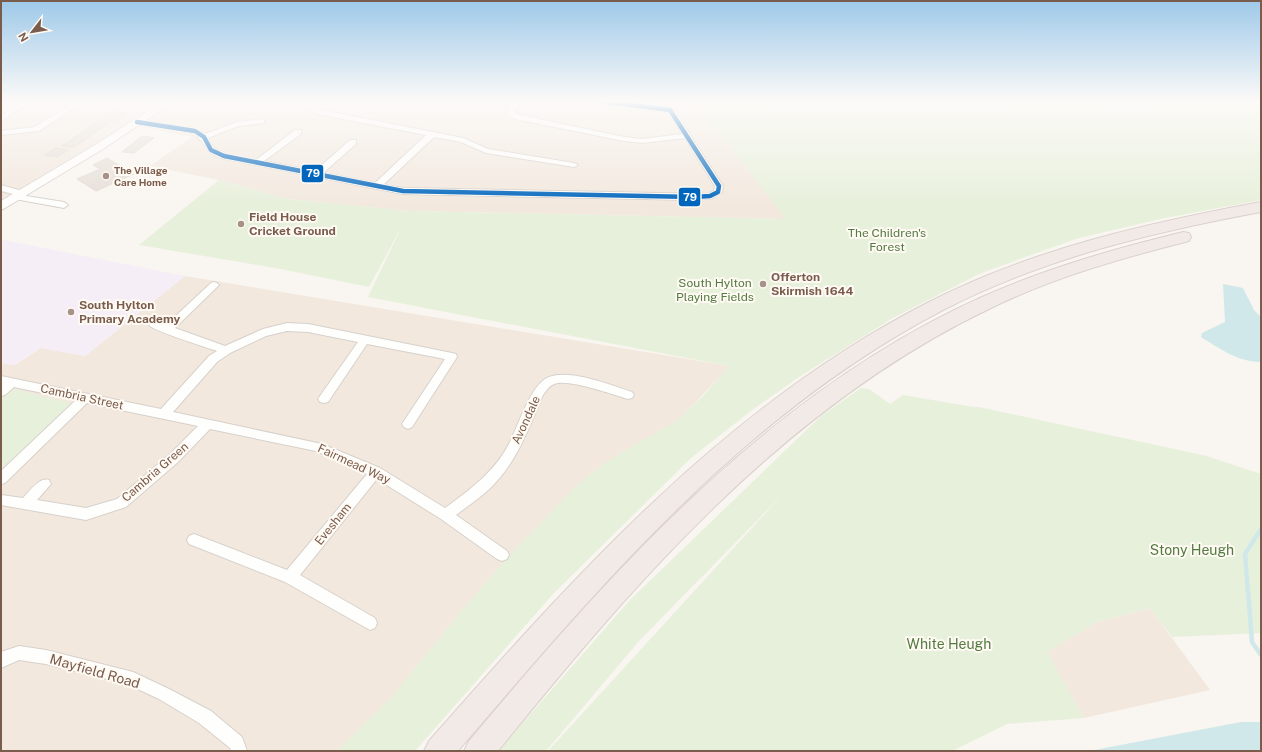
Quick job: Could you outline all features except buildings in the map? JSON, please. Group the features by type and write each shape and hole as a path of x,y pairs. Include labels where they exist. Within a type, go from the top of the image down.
{"highway":[{"path":"439,751 555,617 679,490 732,443 828,370 916,317 980,286 1024,268 1105,242 1201,218 1261,207"},
{"path":"479,751 583,628 702,504 757,453 834,392 885,358 960,315 1039,280 1120,253 1211,230 1261,220"}],"street":[{"path":"1,206 21,196 113,137"},
{"path":"204,137 206,146 213,153 257,163 404,191 694,197 715,194 719,190 719,186 687,137"},
{"path":"257,163 291,137"},
{"path":"377,186 429,137"},
{"path":"448,137 463,140 486,150 555,163 574,165"},
{"path":"615,137 642,141 676,137"},
{"path":"317,174 353,142"},
{"path":"1,188 21,196 64,205"},
{"path":"167,330 214,285"},
{"path":"154,326 226,350"},
{"path":"163,415 213,359 226,350 263,333 287,327 308,328 452,357 408,424"},
{"path":"324,399 365,339"},
{"name":"Avondale","path":"446,515 492,479 504,464 542,386 551,380 562,378 575,380 628,395"},
{"path":"1,392 6,381"},
{"name":"Cambria Street","path":"6,381 86,397 163,415"},
{"path":"1,479 86,397"},
{"name":"Fairmead Way","path":"163,415 318,447 376,472 446,515 502,555"},
{"name":"Cambria Green","path":"1,500 86,514 121,503 174,458 207,424"},
{"name":"Evesham","path":"290,577 376,472"},
{"path":"25,504 45,484"},
{"path":"194,540 290,577 370,623"},
{"name":"Mayfield Road","path":"1,660 19,653 128,678 164,694 205,717 236,743 239,751"}],"shaded area":[{"path":"1,137 105,137 1,200"},
{"path":"192,137 723,137 787,219 410,211 288,199 219,180 150,166"},
{"name":"South Hylton Primary Academy","path":"4,240 185,276 85,356 41,348 14,365 1,363 1,242"},
{"path":"185,276 730,366 364,751 1,751 1,363 15,365 41,348 85,356"},
{"path":"1150,608 1210,690 1084,718 1046,652 1097,622"}],"green space":[{"path":"723,137 1261,137 1261,200 1165,218 1079,238 979,274 891,319 799,377 752,410 691,458 553,594 415,751 337,751 392,697 463,609 506,559 575,487 601,466 675,422 705,394 729,366 368,297 403,224 369,287 281,269 139,245 219,180 288,199 410,211 786,219"},
{"path":"10,388 74,404 1,475 1,396"},
{"path":"861,388 869,389 890,404 903,395 979,407 1207,456 1261,474 1261,633 1172,637 1150,608 1097,622 1047,652 1084,718 1007,724 952,751 548,751 784,493 640,640 546,751 498,751 630,600 821,416"}],"water":[{"path":"1223,284 1243,288 1254,310 1261,317 1261,362 1244,360 1201,337 1202,333 1225,322"},
{"path":"1241,722 1261,722 1261,751 1089,751"}],"waterway":[{"path":"1261,529 1245,554 1252,642 1261,655"}],"transit line":[{"name":"79","path":"204,137 211,150 224,156 403,191 694,197 710,196 718,192 719,186 687,137"}],"place":[{"name":"The Village Care Home","path":"106,176"},
{"name":"Field House Cricket Ground","path":"241,224"},
{"name":"Offerton Skirmish 1644","path":"763,284"},
{"name":"South Hylton Primary Academy","path":"71,312"}],"park label":[{"name":"The Children's Forest","path":"887,240"},
{"name":"South Hylton Playing Fields","path":"715,290"},
{"name":"Stony Heugh","path":"1192,550"},
{"name":"White Heugh","path":"949,644"}]}
